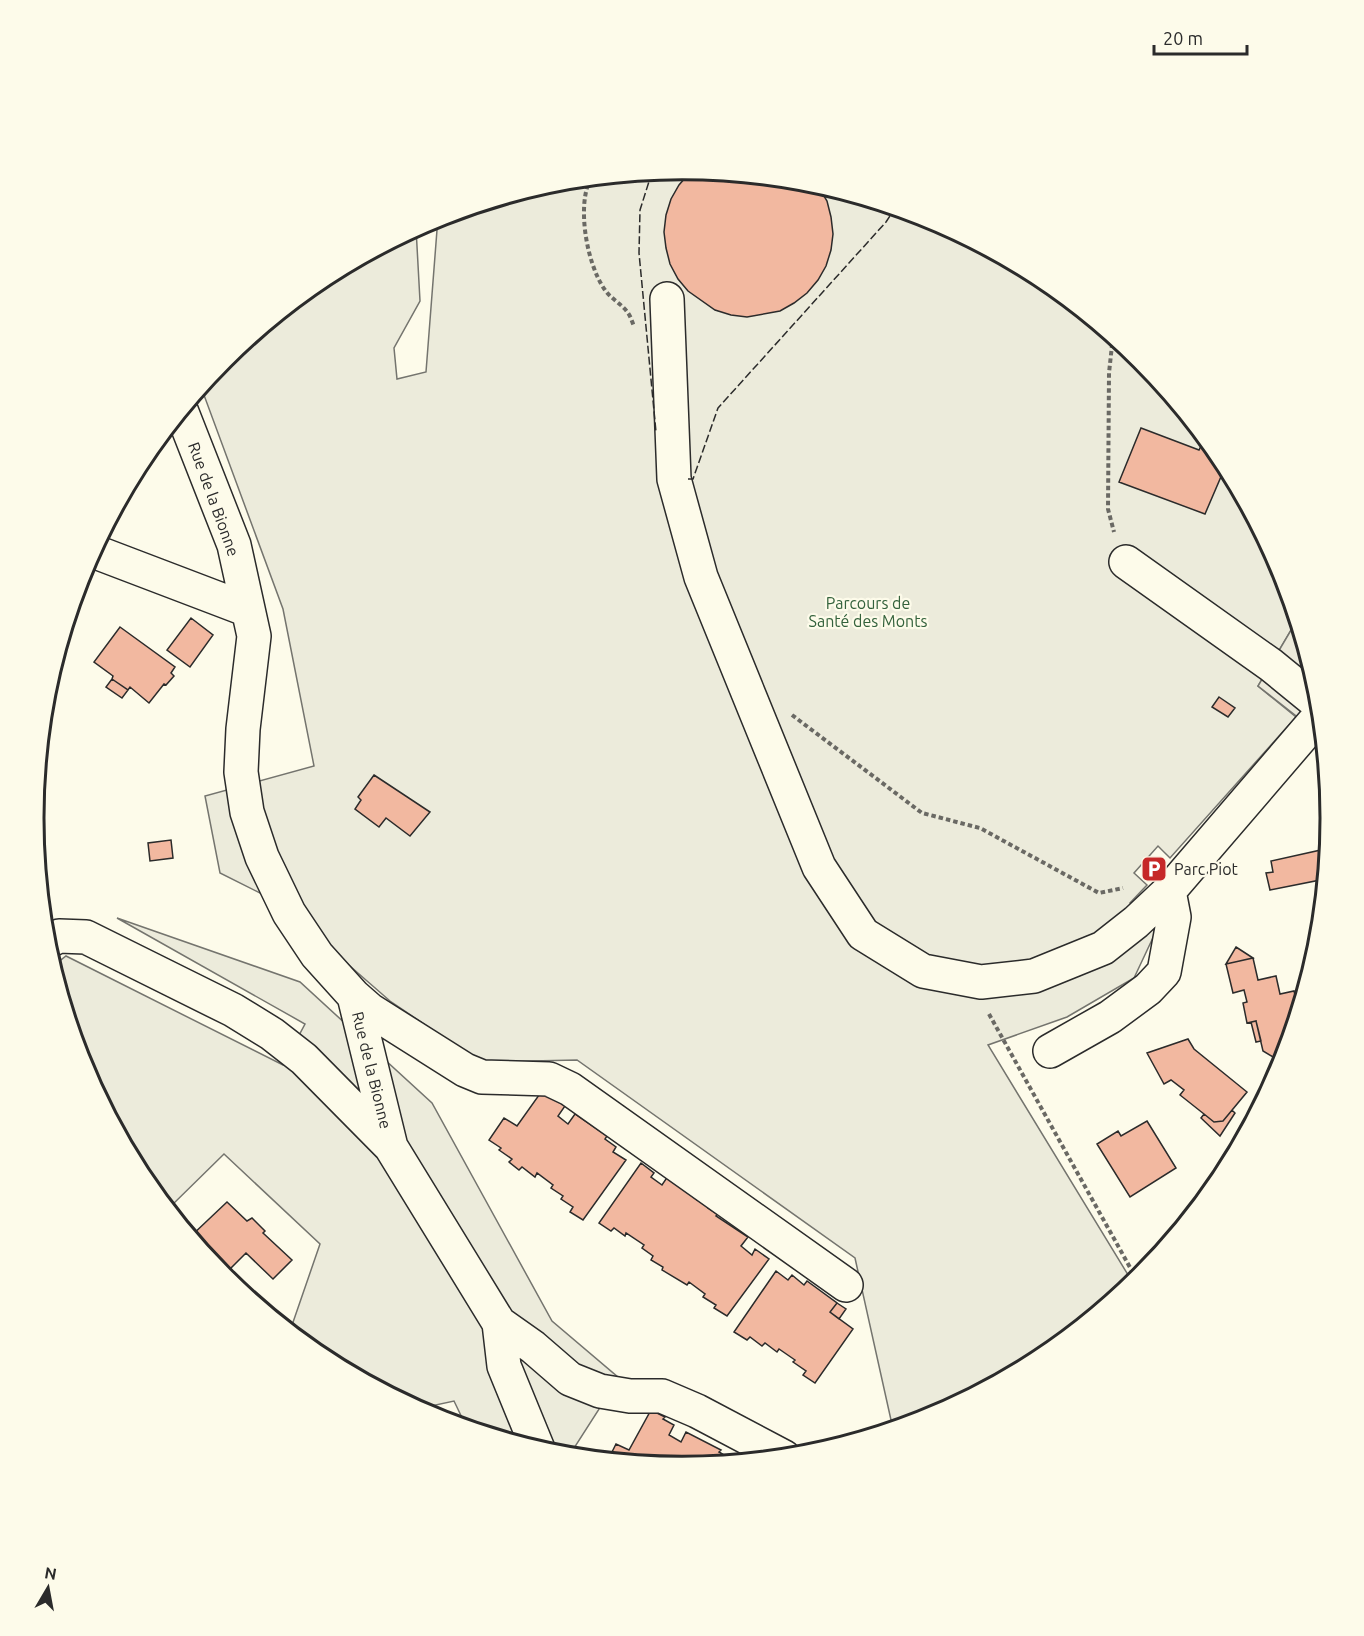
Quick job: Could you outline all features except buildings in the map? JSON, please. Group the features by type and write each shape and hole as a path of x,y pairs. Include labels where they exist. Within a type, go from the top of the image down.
{"street":[{"path":"667,299 674,478 701,577 819,867 863,934 923,971 981,982 1034,976 1103,948 1136,922 1169,891 1313,723"},
{"name":"Rue de la Bionne","path":"184,418 234,545 254,636 243,729 241,772 247,812 262,857 289,913 317,955 354,996 391,1147 499,1323 504,1365 534,1439"},
{"path":"101,554 248,610"},
{"path":"1126,562 1271,665 1308,696"},
{"path":"1050,1051 1110,1017 1148,989 1164,972 1174,917 1169,891"},
{"path":"55,938 59,936 86,937 233,1010 272,1034 304,1059 391,1147"},
{"path":"354,996 370,1010 465,1070 482,1077 549,1079 570,1089 846,1285"},
{"path":"499,1323 533,1347 570,1379 600,1391 630,1396 662,1396 697,1410 771,1450"}],"path":[{"path":"586,187 583,223 590,255 605,290 628,313 636,329"},
{"path":"1112,347 1109,374 1108,509 1121,557 1126,562"},
{"path":"784,708 922,813 980,828 1099,893 1130,887"},
{"path":"965,979 987,1010 1132,1270"}],"green space":[{"name":"Parcours de Santé des Monts","path":"682,179 765,185 847,201 887,213 964,245 1037,287 1103,338 1162,397 1189,429 1235,499 1272,574 1292,629 1258,686 1296,717 1170,858 1158,846 1134,873 1147,885 1130,903 1158,927 1134,978 1067,1017 988,1045 1128,1274 1071,1325 1001,1371 964,1391 891,1421 855,1258 577,1060 480,1062 390,1001 274,900 220,873 205,796 314,766 283,609 204,395 261,338 293,311 363,265 417,238 420,301 394,348 397,379 426,372 437,228 517,201 599,185"},
{"path":"117,918 300,982 432,1103 552,1321 619,1378 575,1447 517,1435 477,1423 462,1417 454,1401 433,1406 363,1371 292,1324 320,1244 224,1154 173,1204 151,1173 109,1100 77,1023 60,961 66,956 283,1065 305,1024"}],"shaded area":[{"path":"1292,629 1308,693 1314,730 1258,686"}],"fence":[{"path":"649,181 640,210 639,253 656,432"},
{"path":"688,479 693,479 718,408 891,214"}],"place":[{"name":"Parc Piot","path":"1154,869"}]}
